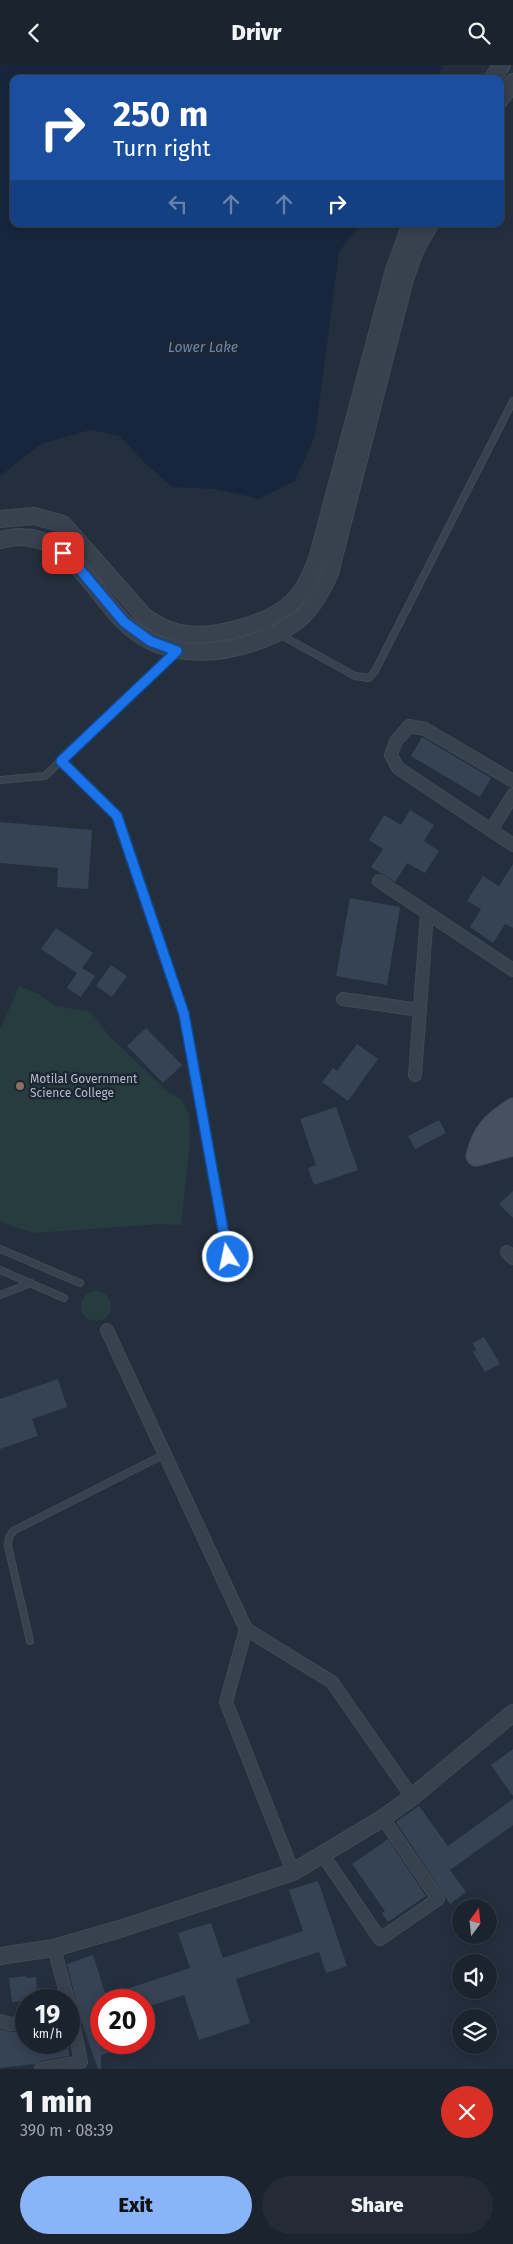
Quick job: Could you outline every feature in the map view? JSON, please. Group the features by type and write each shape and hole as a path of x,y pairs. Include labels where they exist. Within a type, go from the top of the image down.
{"main road":[{"path":"476,1156 480,1138 495,1120 513,1108"},
{"path":"476,1156 500,1133 513,1125"},
{"path":"476,1156 513,1146"}],"street":[{"path":"504,94 513,82"},
{"path":"0,519 34,516 62,524 145,617 157,626 173,632 188,635 231,630 256,622 288,607 306,586 318,559 398,257 410,227"},
{"path":"0,540 16,535 37,538 54,546 72,560 124,622 150,641 177,651 202,653 235,649 279,633 301,621 324,588 330,573 405,279 415,251 428,227"},
{"path":"513,781 425,729 409,726 396,741 391,755 398,768 513,845"},
{"path":"491,830 513,795"},
{"path":"379,881 513,969"},
{"path":"415,1075 427,914"},
{"path":"343,999 420,1010"},
{"path":"107,1330 246,1629 332,1682 412,1797"},
{"path":"246,1629 226,1702 293,1872"},
{"path":"0,1956 54,1948 123,1928 293,1872 383,1818 412,1797 513,1713"},
{"path":"323,1855 380,1939 438,1899 383,1818"},
{"path":"54,1948 64,1989"},
{"path":"0,2021 11,2025 15,2024"},
{"path":"40,2069 81,2062 79,2054"}],"lane":[{"path":"256,622 355,676 369,677 375,671 513,401"},
{"path":"0,780 45,776 177,651"},
{"path":"61,761 117,816 184,1014 228,1257"},
{"path":"0,1249 80,1283"},
{"path":"0,1270 64,1298"},
{"path":"0,1295 31,1283"},
{"path":"30,1641 8,1546 9,1537 13,1531 165,1454"}],"green space":[{"path":"19,986 39,994 55,1006 91,1012 109,1036 168,1092 182,1100 189,1115 190,1141 181,1225 160,1224 34,1233 5,1224 0,1220 0,1030"},
{"path":"96,1291 107,1295 111,1306 107,1317 96,1321 85,1317 81,1306 85,1295"}],"water":[{"name":"Lower Lake","path":"0,65 443,65 439,75 10,75 10,227 358,227 339,252 315,436 295,481 259,499 215,489 172,487 144,462 120,436 90,430 41,444 0,476"}],"building":[{"path":"422,737 491,778 480,797 411,756"},
{"path":"410,810 434,825 424,841 439,851 425,873 407,863 395,882 371,867 383,849 369,840 384,815 401,825"},
{"path":"0,822 92,830 88,889 57,887 58,868 0,863"},
{"path":"513,864 513,928 505,924 493,943 470,927 481,909 467,901 483,876 499,886"},
{"path":"350,898 400,907 387,985 336,976"},
{"path":"56,928 93,953 82,968 95,976 81,997 67,988 77,973 41,949"},
{"path":"111,965 127,976 112,997 96,986"},
{"path":"146,1028 182,1065 163,1083 127,1046"},
{"path":"357,1044 378,1059 348,1101 322,1082 333,1068 337,1071"},
{"path":"336,1107 358,1170 314,1185 308,1168 316,1165 300,1119"},
{"path":"439,1120 446,1133 415,1149 408,1136"},
{"path":"513,1191 513,1218 499,1204"},
{"path":"484,1337 500,1364 485,1372 473,1352 476,1350 473,1343"},
{"path":"58,1379 67,1407 32,1419 38,1436 0,1449 0,1399"},
{"path":"513,1749 513,1796 491,1765"},
{"path":"513,1799 513,1825 450,1870 466,1892 457,1899 452,1899 450,1904 396,1822 419,1806 448,1846"},
{"path":"388,1839 426,1896 388,1922 382,1913 385,1911 352,1864"},
{"path":"318,1881 347,1966 326,1973 319,1952 236,1979 250,2023 199,2040 184,1995 155,2004 155,1989 127,1989 190,1968 178,1933 211,1923 223,1958 303,1931 289,1890"},
{"path":"93,1955 104,1989 90,1989 90,2046 80,2017 80,1989 73,1989 67,1964"},
{"path":"36,1977 37,1989 15,1989 15,2002 12,2002 9,1978"},
{"path":"0,2029 15,2032 15,2054 69,2054 69,2056 40,2061 35,2064 0,2068"},
{"path":"93,2054 104,2054 101,2055 101,2069 98,2069"}],"place":[{"name":"Motilal Government Science College","path":"20,1086"}],"route":[{"path":"63,553 72,560 124,622 150,641 177,651 61,761 117,816 184,1014 228,1257"}]}
